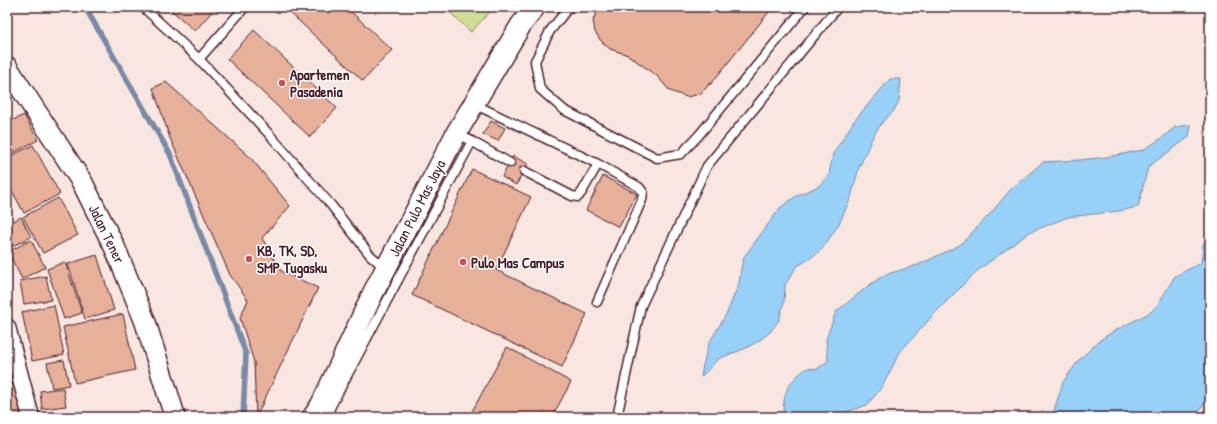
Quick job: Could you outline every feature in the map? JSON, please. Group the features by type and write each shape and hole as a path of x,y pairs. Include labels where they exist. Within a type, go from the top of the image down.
{"street":[{"name":"Jalan Pulo Mas Jaya","path":"323,411 386,269 464,137 473,104 521,25 536,7"},
{"name":"Jalan Tener","path":"7,68 82,182 115,248 145,321 175,417"},
{"path":"7,327 14,378 31,417"}],"lane":[{"path":"143,7 199,59 294,162 353,232 370,256 386,269"},
{"path":"199,59 245,7"},
{"path":"569,7 550,31 535,61 540,89 564,110 657,158 681,154 704,129 805,7"},
{"path":"617,417 641,306 707,166 838,7"},
{"path":"473,104 598,164 639,187 643,192 642,200 597,302"},
{"path":"323,411 464,137 510,162"},
{"path":"524,171 572,196 578,196 582,192 598,164"}],"green space":[{"path":"444,7 494,7 471,32"}],"water":[{"path":"890,79 901,79 899,101 893,112 883,121 872,138 859,168 851,197 839,224 822,249 808,260 797,266 785,285 784,302 779,320 770,332 760,340 746,348 718,359 701,377 709,343 727,313 739,283 744,257 780,208 796,196 819,186 829,174 833,154 854,121"},
{"path":"1191,125 1189,137 1148,167 1138,207 1119,211 1068,217 1030,232 977,271 936,312 900,352 882,387 867,405 830,417 785,417 783,415 786,393 795,378 807,368 817,369 828,361 826,339 836,312 868,286 884,275 918,265 960,245 991,213 1010,190 1043,162 1107,157 1143,150 1162,138 1175,127"},
{"path":"1210,235 1210,395 1195,417 1052,417 1063,382 1079,360 1100,340 1151,312 1158,304 1175,276 1201,263 1203,244"}],"building":[{"path":"168,7 216,7 195,31"},
{"name":"Apartemen Pasadenia","path":"284,7 346,7 392,50 363,81"},
{"path":"600,7 773,7 710,85 709,83 700,94 687,97 670,91 657,76 628,55 610,49 601,41 595,32 593,20"},
{"name":"Apartemen Pasadenia","path":"254,30 337,108 310,137 227,59"},
{"name":"KB, TK, SD, SMP Tugasku","path":"166,82 250,157 290,206 262,238 281,271 318,288 256,417 254,362 240,318 248,300 230,275 170,138 153,88"},
{"path":"24,115 38,140 7,156 7,123"},
{"path":"491,121 505,128 498,141 483,134"},
{"path":"33,145 60,194 24,213 7,181 7,158"},
{"path":"513,156 528,164 516,185 502,177"},
{"name":"Pulo Mas Campus","path":"472,169 531,197 496,270 587,314 562,367 412,295"},
{"path":"603,176 637,194 619,227 586,210"},
{"path":"58,198 78,235 43,253 23,217"},
{"path":"21,217 31,237 7,249 7,225"},
{"path":"31,240 45,267 22,279 8,252"},
{"path":"97,255 114,310 85,319 68,264"},
{"path":"65,262 82,313 64,319 47,269"},
{"path":"46,276 51,300 24,304 20,281"},
{"path":"54,305 64,355 32,361 22,312"},
{"path":"123,314 135,370 75,383 63,327"},
{"path":"507,347 571,382 552,417 469,417"},
{"path":"64,360 69,385 52,388 47,363"},
{"path":"16,382 22,417 7,417 7,383"},
{"path":"63,388 66,406 42,409 40,391"}],"waterway":[{"path":"85,7 170,154 246,354 243,417"}],"place":[{"name":"Apartemen Pasadenia","path":"282,83"},
{"name":"KB, TK, SD, SMP Tugasku","path":"249,259"},
{"name":"Pulo Mas Campus","path":"463,262"}]}
